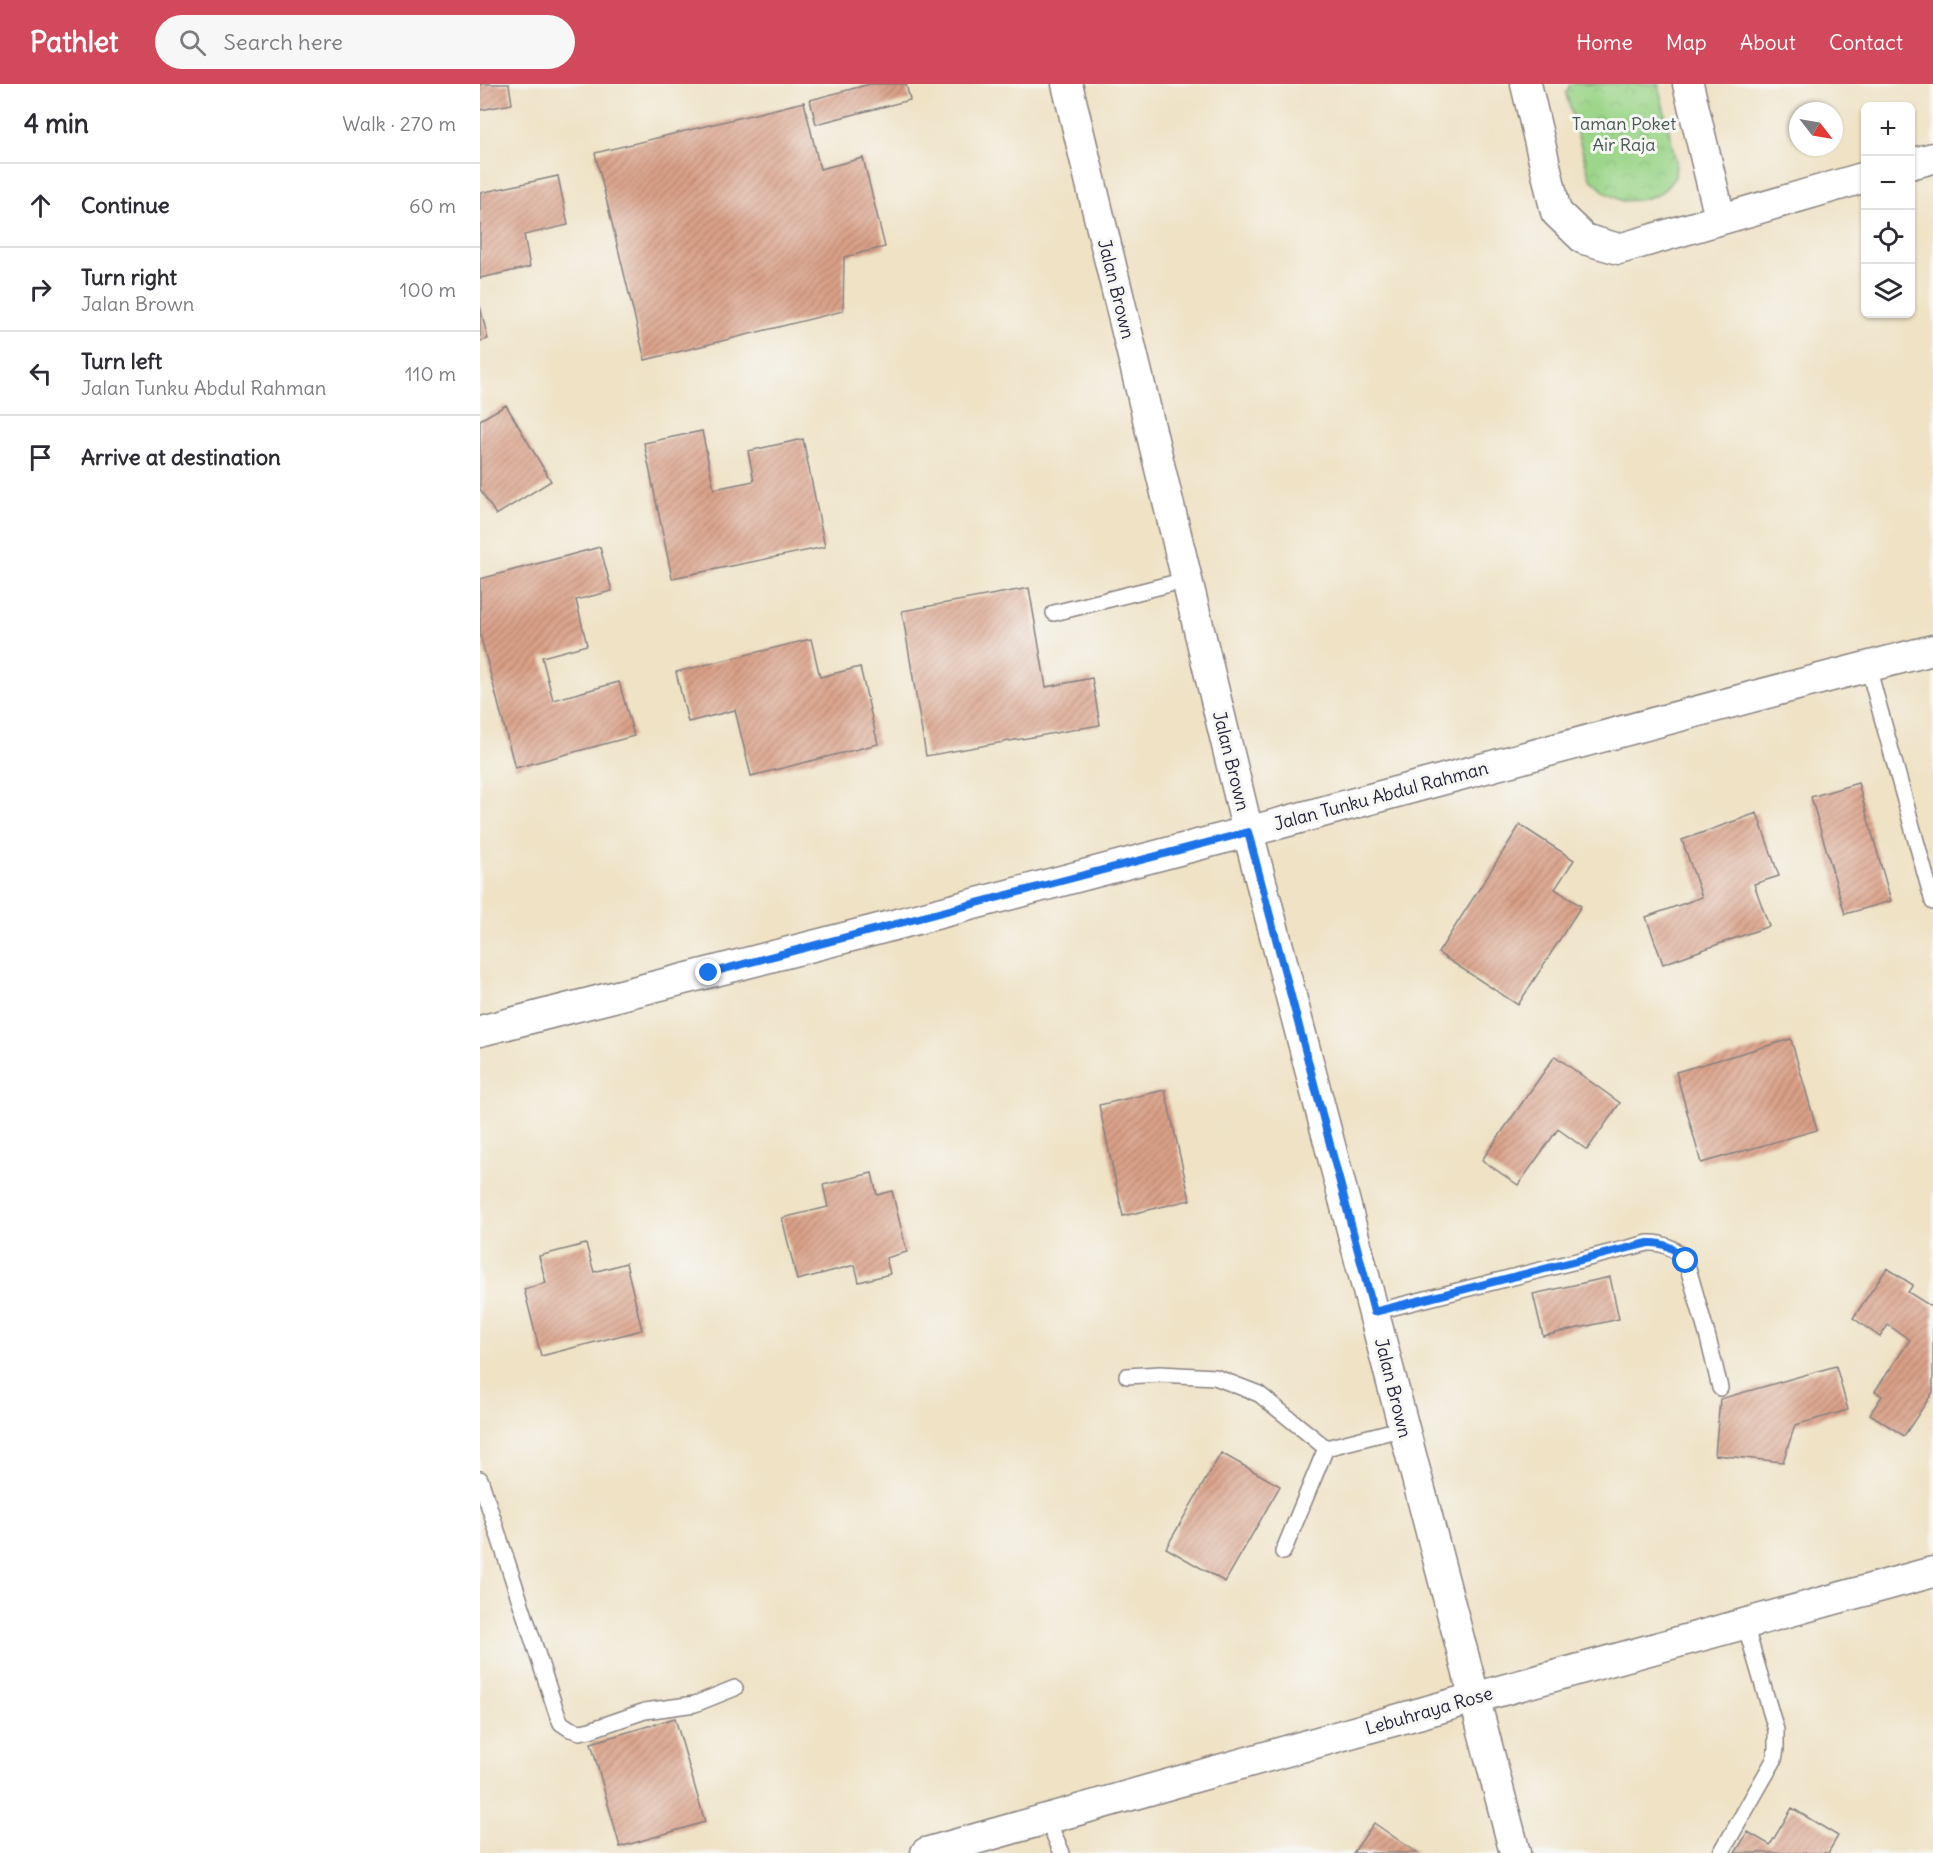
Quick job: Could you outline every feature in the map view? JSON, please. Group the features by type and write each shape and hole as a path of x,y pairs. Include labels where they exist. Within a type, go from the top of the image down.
{"street":[{"name":"Jalan Brown","path":"1067,84 1248,832 1515,1853"},
{"path":"1526,84 1556,212 1584,239 1619,249 1861,178"},
{"path":"1688,84 1720,218"},
{"path":"1915,163 1933,158"},
{"name":"Jalan Tunku Abdul Rahman","path":"480,1031 1248,832 1623,730 1933,651"},
{"name":"Lebuhraya Rose","path":"926,1853 1474,1698 1933,1572"}],"lane":[{"path":"1054,613 1186,580"},
{"path":"1868,667 1933,902"},
{"path":"1374,1312 1648,1243 1658,1243 1669,1246 1686,1261 1720,1388"},
{"path":"1127,1376 1161,1374 1215,1377 1259,1394 1326,1448"},
{"path":"1326,1448 1404,1428"},
{"path":"1283,1552 1326,1448"},
{"path":"480,1479 561,1723 579,1732 590,1730 645,1711 695,1704 735,1688"},
{"path":"1721,1853 1774,1760 1776,1749 1776,1730 1745,1624"},
{"path":"1047,1819 1062,1853"}],"green space":[{"name":"Taman Poket Air Raja","path":"1570,84 1658,84 1676,161 1675,177 1666,188 1657,195 1639,200 1622,201 1606,193 1590,178 1566,94"}],"building":[{"path":"480,84 509,84 512,104 480,110"},
{"path":"870,84 906,84 910,100 816,124 810,100"},
{"path":"804,102 820,169 863,158 885,247 844,257 843,311 645,360 595,153"},
{"path":"558,176 568,225 524,235 530,267 480,278 480,193"},
{"path":"480,306 488,339 480,341"},
{"path":"506,405 551,481 496,515 480,489 480,420"},
{"path":"702,431 714,489 754,481 748,451 803,439 825,547 672,578 644,443"},
{"path":"600,547 612,591 576,600 587,645 542,657 553,700 619,682 634,736 515,768 480,634 480,579"},
{"path":"1029,588 1046,687 1092,678 1100,725 926,756 902,611"},
{"path":"811,639 820,677 860,667 878,744 751,776 735,710 688,722 676,672"},
{"path":"1858,783 1891,901 1845,914 1811,797"},
{"path":"1757,813 1779,876 1754,884 1769,926 1663,964 1646,917 1702,897 1682,840"},
{"path":"1520,825 1574,860 1555,889 1581,906 1518,1005 1438,953"},
{"path":"1791,1039 1817,1130 1701,1163 1676,1072"},
{"path":"1555,1056 1620,1103 1587,1150 1558,1129 1518,1185 1482,1160"},
{"path":"1165,1090 1190,1200 1123,1216 1099,1105"},
{"path":"872,1173 877,1195 892,1191 907,1252 886,1258 890,1274 859,1282 855,1265 797,1280 782,1218 828,1207 823,1185"},
{"path":"586,1244 594,1272 626,1263 642,1330 541,1356 524,1289 546,1283 539,1256"},
{"path":"1887,1268 1913,1285 1908,1292 1932,1307 1933,1305 1933,1392 1904,1436 1870,1414 1882,1396 1875,1391 1910,1340 1888,1325 1880,1337 1853,1318"},
{"path":"1610,1277 1619,1319 1543,1336 1533,1294"},
{"path":"1836,1366 1848,1410 1795,1425 1783,1462 1715,1455 1720,1399"},
{"path":"1221,1453 1280,1486 1225,1582 1166,1548"},
{"path":"675,1718 705,1822 620,1847 591,1743"},
{"path":"1792,1808 1838,1836 1828,1853 1735,1853 1748,1832 1770,1845"},
{"path":"1374,1823 1417,1853 1353,1853"}],"route":[{"path":"709,973 1248,832 1374,1312 1648,1243 1669,1246 1686,1261"}]}
